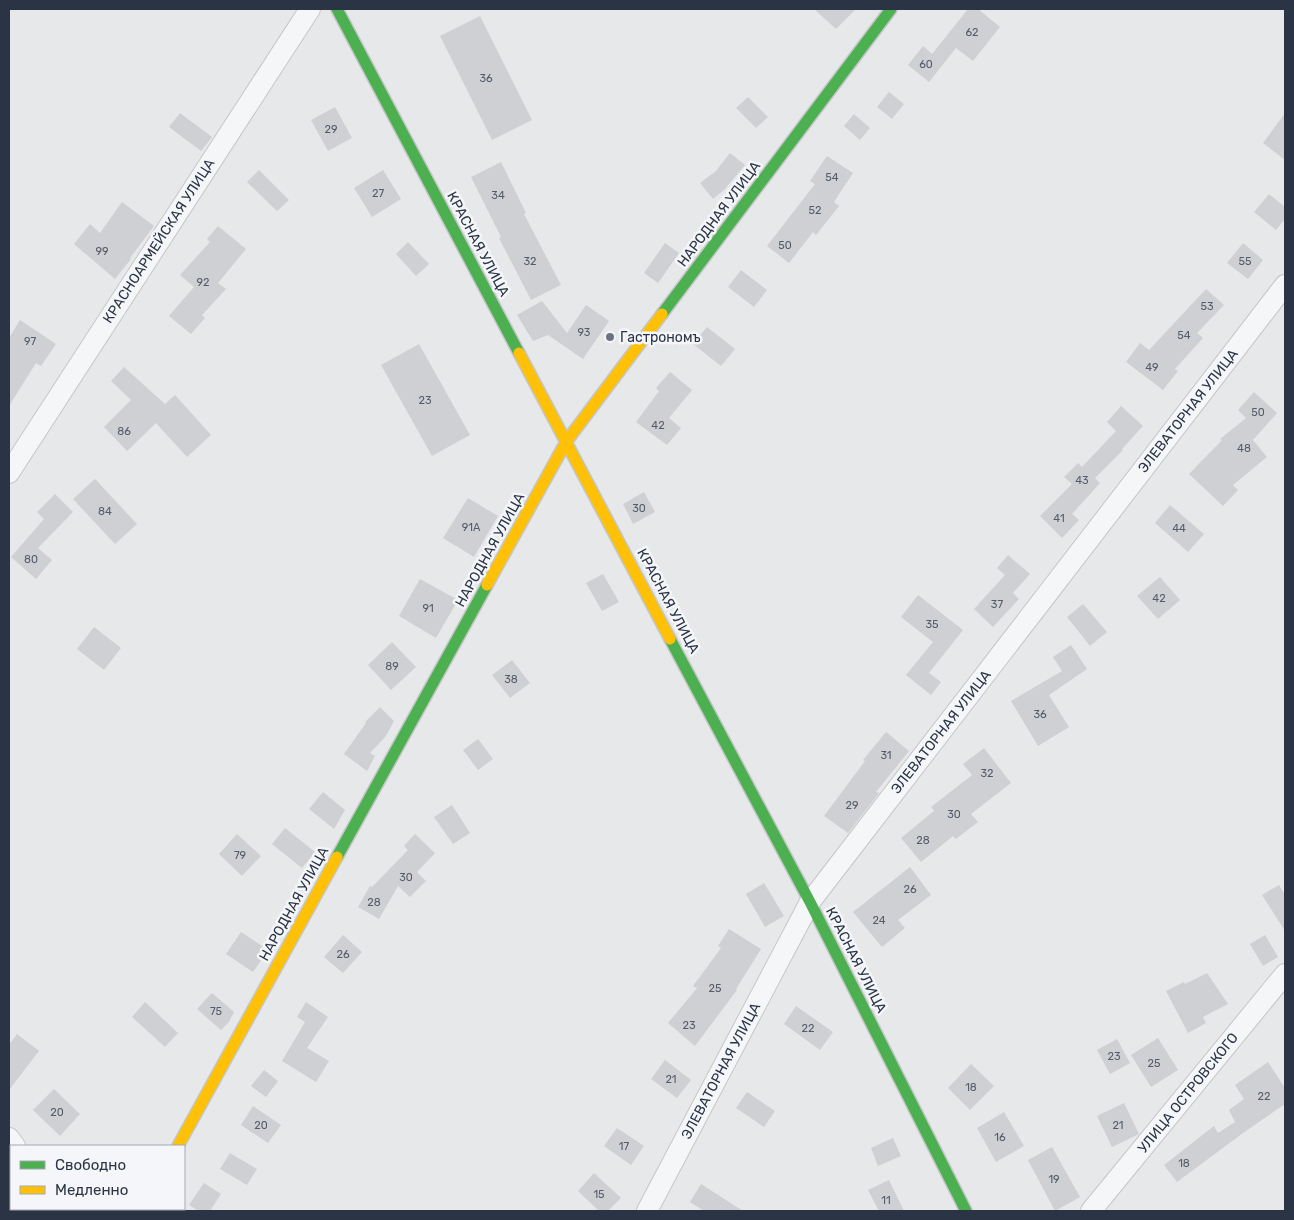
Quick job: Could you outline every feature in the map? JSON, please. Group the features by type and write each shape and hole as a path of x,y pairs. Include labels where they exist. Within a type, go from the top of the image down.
{"street":[{"name":"КРАСНОАРМЕЙСКАЯ УЛИЦА","path":"9,473 310,9"},
{"name":"КРАСНАЯ УЛИЦА","path":"337,9 810,902 966,1211"},
{"name":"НАРОДНАЯ УЛИЦА","path":"179,1145 566,442 891,9"},
{"name":"ЭЛЕВАТОРНАЯ УЛИЦА","path":"648,1211 810,902 1285,286"},
{"name":"УЛИЦА ОСТРОВСКОГО","path":"1090,1211 1285,974"}],"water":[{"path":"9,1164 10,1210 49,1211 9,1211"}],"building":[{"path":"814,9 856,9 836,29"},
{"path":"968,9 978,9 1000,27 973,61 956,48 929,82 908,65 923,46 932,54"},
{"path":"480,16 532,120 492,140 440,36"},
{"path":"889,92 904,104 892,119 877,107"},
{"path":"748,97 768,117 756,128 736,108"},
{"path":"335,107 352,138 328,151 311,120"},
{"path":"180,113 212,137 201,151 169,127"},
{"path":"1285,113 1285,160 1263,143"},
{"path":"854,114 870,128 860,140 844,126"},
{"path":"730,153 745,165 724,190 713,199 700,183 716,171"},
{"path":"827,156 853,173 834,202 839,206 816,235 813,232 789,263 767,246 815,184 810,181"},
{"path":"501,162 526,213 524,214 561,285 531,300 499,238 501,237 471,177"},
{"path":"259,170 289,200 277,211 247,182"},
{"path":"383,170 401,199 372,217 354,188"},
{"path":"1269,194 1285,207 1285,219 1276,230 1254,212"},
{"path":"122,202 154,226 115,279 74,244 90,224 100,233"},
{"path":"218,226 246,249 218,283 226,289 202,315 205,318 191,334 169,316 194,287 180,275 210,242 207,239"},
{"path":"408,242 429,264 416,276 396,254"},
{"path":"665,243 679,253 658,283 644,273"},
{"path":"1243,243 1263,260 1248,279 1227,263"},
{"path":"741,270 767,290 754,307 728,287"},
{"path":"1206,289 1224,305 1197,333 1203,338 1175,369 1178,371 1163,390 1126,362 1140,343 1149,350"},
{"path":"542,301 567,333 586,305 609,321 583,359 548,335 533,341 517,315"},
{"path":"20,320 56,344 41,366 36,363 9,406 9,338"},
{"path":"707,327 735,349 721,366 693,344"},
{"path":"419,344 470,435 432,456 381,365"},
{"path":"124,367 165,404 175,395 211,435 187,457 156,423 127,451 104,427 131,400 111,381"},
{"path":"670,372 692,390 669,418 681,428 667,445 636,422 659,391 656,388"},
{"path":"1254,392 1277,413 1253,440 1267,457 1233,485 1238,490 1223,506 1189,474 1222,440 1220,439 1246,418 1238,410"},
{"path":"1121,406 1143,426 1123,450 1095,478 1100,483 1072,514 1079,520 1062,538 1040,516 1072,484 1064,477 1078,463 1082,467 1116,431 1107,422"},
{"path":"95,479 137,524 115,544 73,499"},
{"path":"644,492 655,512 633,524 623,504"},
{"path":"55,494 73,512 38,548 52,560 36,579 11,557 44,519 37,512"},
{"path":"468,498 498,516 474,557 443,538"},
{"path":"1170,505 1204,534 1188,552 1155,523"},
{"path":"1008,555 1030,574 1013,593 1019,599 993,627 974,609 1005,575 997,568"},
{"path":"603,574 619,602 602,611 586,583"},
{"path":"1160,577 1180,600 1158,619 1137,596"},
{"path":"420,579 458,600 436,638 399,616"},
{"path":"918,595 963,630 929,673 941,682 931,695 906,675 933,642 901,617"},
{"path":"1083,604 1107,632 1090,646 1067,617"},
{"path":"94,627 121,648 104,670 77,649"},
{"path":"392,642 416,667 391,690 368,665"},
{"path":"1071,645 1087,669 1049,695 1069,727 1038,746 1011,701 1062,671 1053,657"},
{"path":"512,660 530,683 510,698 492,675"},
{"path":"380,707 394,721 386,736 370,753 375,756 367,771 344,754 365,722"},
{"path":"886,732 909,751 876,792 879,793 848,833 824,816 865,761 863,760"},
{"path":"478,739 493,759 478,770 463,750"},
{"path":"984,748 1011,783 971,814 978,822 956,839 953,836 921,862 901,838 934,811 931,807 972,775 963,764"},
{"path":"323,792 345,810 334,829 309,809"},
{"path":"452,805 470,833 453,844 434,817"},
{"path":"285,828 315,852 302,868 272,844"},
{"path":"237,834 261,856 242,876 219,854"},
{"path":"415,834 435,853 417,872 426,881 410,897 398,886 379,919 358,907 370,886 372,887 408,850 404,846"},
{"path":"910,867 931,895 898,920 905,928 882,947 853,912"},
{"path":"764,883 784,916 765,927 746,894"},
{"path":"1279,885 1285,895 1285,931 1262,895"},
{"path":"729,929 761,949 737,990 695,1046 668,1023 697,988 693,986 721,948 718,946"},
{"path":"241,932 268,950 253,972 226,954"},
{"path":"343,935 362,952 343,973 324,957"},
{"path":"1265,935 1278,957 1263,966 1250,944"},
{"path":"1207,973 1228,1004 1203,1017 1206,1023 1188,1033 1166,991"},
{"path":"212,993 234,1012 229,1022 221,1030 197,1009"},
{"path":"145,1002 178,1033 165,1047 132,1017"},
{"path":"306,1002 328,1017 307,1048 329,1061 316,1082 282,1061 305,1022 297,1017"},
{"path":"796,1006 833,1032 820,1050 784,1024"},
{"path":"17,1034 39,1051 9,1090 9,1045"},
{"path":"1158,1038 1178,1070 1151,1087 1131,1055"},
{"path":"1117,1039 1130,1063 1110,1074 1097,1050"},
{"path":"665,1060 691,1080 677,1098 651,1079"},
{"path":"1268,1062 1285,1088 1285,1104 1177,1182 1164,1165 1214,1126 1218,1133 1235,1122 1229,1110 1244,1099 1235,1085"},
{"path":"971,1064 994,1086 970,1110 948,1088"},
{"path":"264,1070 278,1081 266,1097 251,1086"},
{"path":"54,1089 80,1114 60,1136 33,1110"},
{"path":"747,1092 775,1111 764,1127 736,1108"},
{"path":"1124,1103 1139,1134 1112,1147 1097,1116"},
{"path":"253,1106 281,1125 268,1143 241,1125"},
{"path":"1004,1112 1024,1146 996,1162 977,1128"},
{"path":"617,1128 644,1146 631,1165 604,1146"},
{"path":"893,1138 901,1156 878,1166 871,1148"},
{"path":"1052,1147 1080,1197 1055,1211 1028,1160"},
{"path":"230,1153 257,1169 247,1185 220,1169"},
{"path":"594,1173 621,1198 608,1211 599,1211 578,1191"},
{"path":"889,1180 904,1211 879,1211 868,1190"},
{"path":"204,1183 221,1194 210,1211 199,1211 189,1205"},
{"path":"701,1184 743,1211 704,1211 690,1202"}],"traffic: fast":[{"path":"337,9 519,353"},
{"path":"662,314 891,9"},
{"path":"337,857 487,585"},
{"path":"670,639 810,902 966,1211"}],"traffic: slow":[{"path":"487,585 566,442 662,314"},
{"path":"519,353 670,639"},
{"path":"179,1145 337,857"}],"place":[{"name":"Гастрономъ","path":"610,337"}]}
